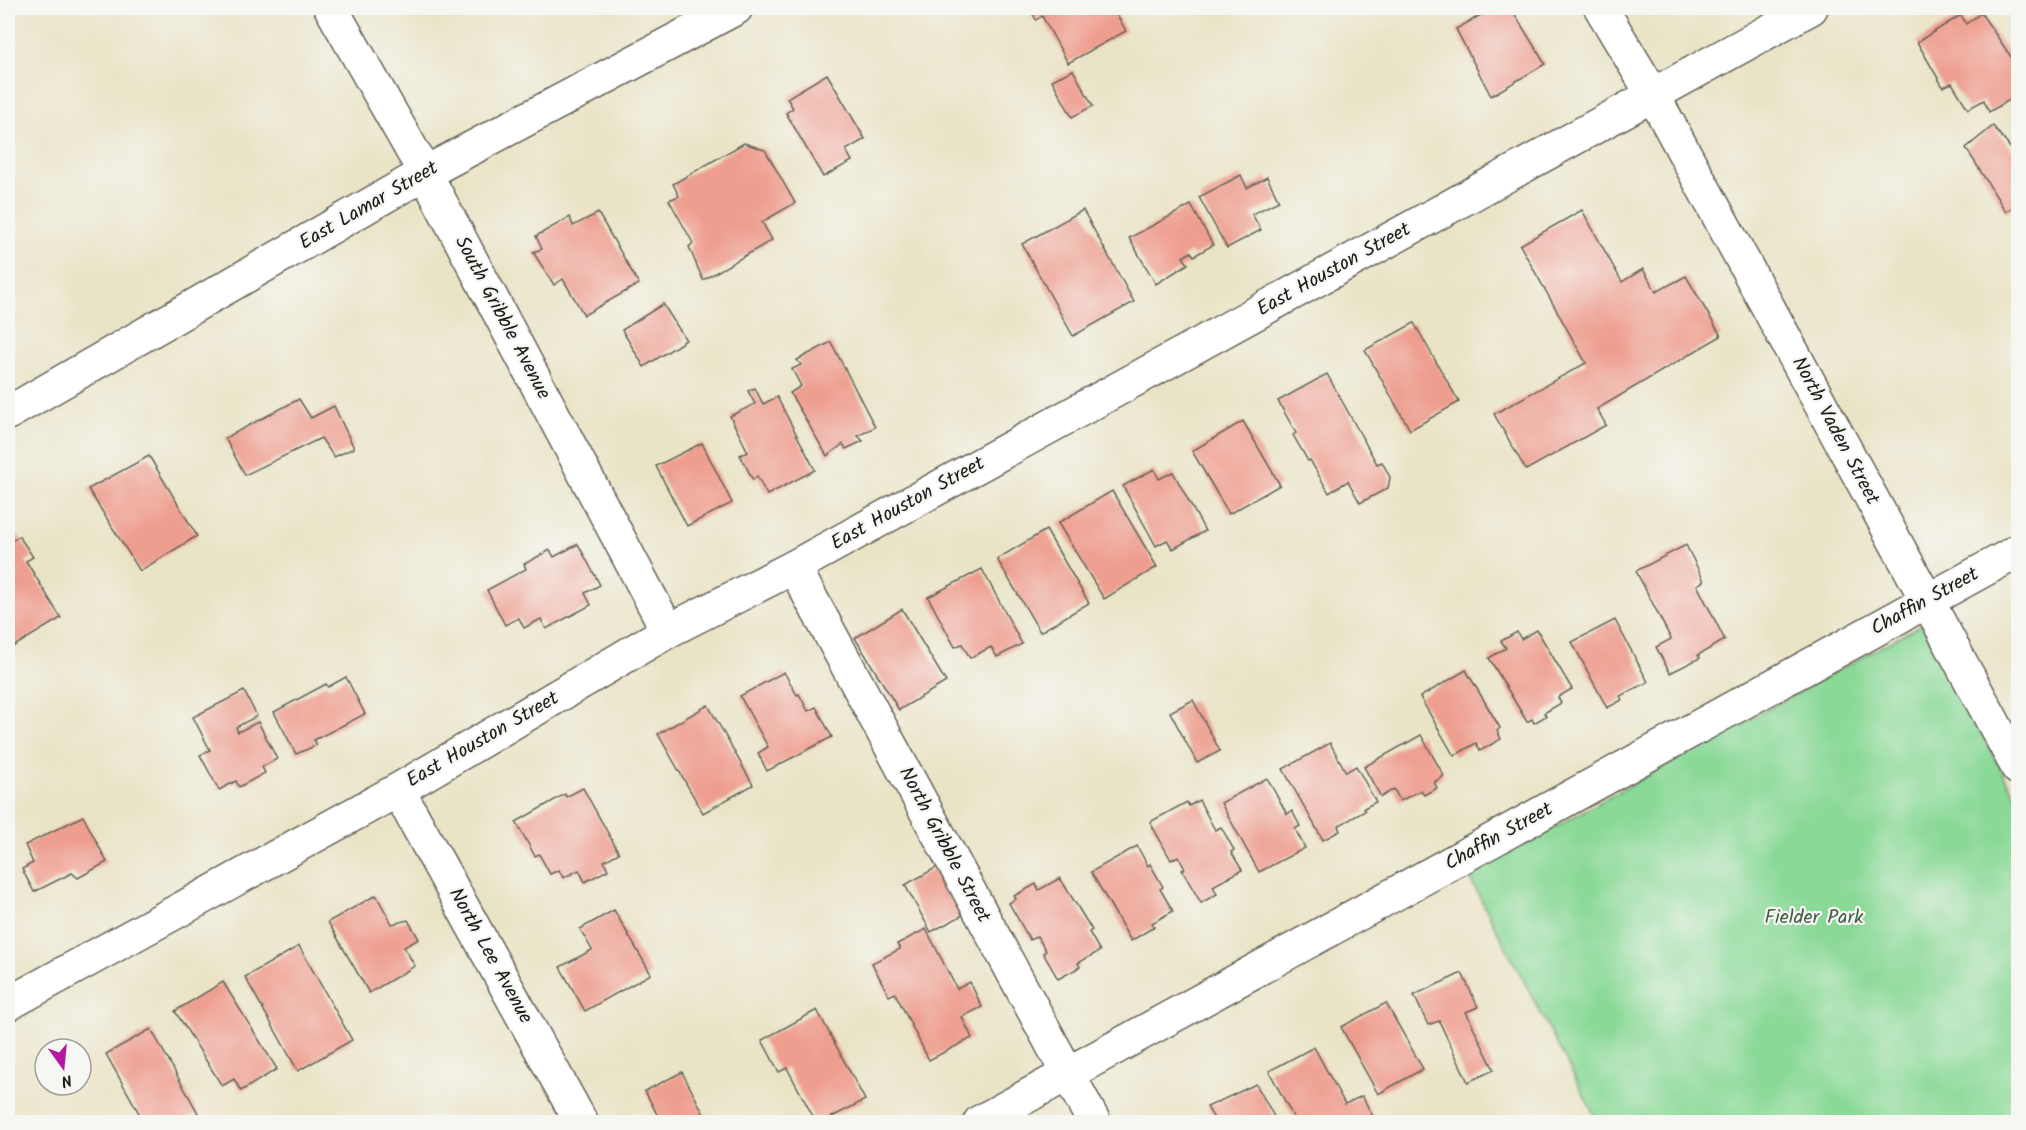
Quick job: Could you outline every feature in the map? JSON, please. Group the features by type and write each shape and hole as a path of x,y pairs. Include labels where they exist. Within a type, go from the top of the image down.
{"street":[{"name":"South Gribble Avenue","path":"331,8 425,173 668,631"},
{"name":"East Lamar Street","path":"8,413 425,173 736,8"},
{"name":"North Vaden Street","path":"1601,8 1653,95 2019,768"},
{"name":"East Houston Street","path":"8,1004 398,789 668,631 794,567 1811,8"},
{"name":"Chaffin Street","path":"980,1122 2019,550"},
{"name":"North Gribble Street","path":"794,567 1094,1122"},
{"name":"North Lee Avenue","path":"398,789 581,1122"}],"green space":[{"name":"Fielder Park","path":"1922,624 2018,801 2018,1122 1598,1122 1468,875"}],"building":[{"path":"1030,8 1113,8 1126,31 1068,63 1042,16 1036,20"},
{"path":"1493,8 1511,8 1545,64 1491,96 1456,29"},
{"path":"1981,13 2018,67 2018,82 2012,86 2018,95 1989,112 1984,100 1968,109 1952,83 1943,87 1917,42 1961,15 1966,24"},
{"path":"1073,70 1093,106 1072,117 1052,80"},
{"path":"827,74 865,139 846,150 852,161 823,177 786,113 793,108 787,98"},
{"path":"1993,126 2012,150 2018,147 2018,203 2006,212 1966,148"},
{"path":"744,143 765,150 795,203 762,222 772,240 703,280 689,247 693,243 669,200 679,196 673,184"},
{"path":"1241,175 1247,188 1267,177 1279,201 1252,214 1261,230 1227,248 1199,197"},
{"path":"1191,205 1213,245 1194,256 1191,252 1183,257 1188,264 1156,284 1129,238"},
{"path":"1083,210 1134,302 1073,336 1022,244"},
{"path":"1582,210 1622,282 1643,269 1656,292 1686,276 1721,336 1597,409 1606,425 1526,470 1494,414 1586,363 1520,245"},
{"path":"598,213 639,284 584,315 563,279 554,285 533,252 542,249 536,236 570,217 573,226"},
{"path":"663,304 686,340 644,367 622,330"},
{"path":"1414,323 1459,402 1410,430 1365,350"},
{"path":"831,342 875,427 858,436 863,441 846,449 843,444 827,456 790,393 801,386 792,369 801,365 797,360"},
{"path":"1327,374 1377,464 1382,462 1390,477 1388,488 1360,503 1348,481 1329,493 1293,435 1296,433 1278,401"},
{"path":"755,388 763,404 777,397 815,470 767,495 757,476 753,480 740,455 748,452 730,416 755,404 748,391"},
{"path":"299,399 311,418 334,406 354,448 334,457 321,438 245,475 225,438"},
{"path":"1243,421 1280,485 1229,514 1192,451"},
{"path":"702,443 732,503 687,526 656,466"},
{"path":"149,456 197,536 140,571 88,489"},
{"path":"1154,469 1159,479 1173,472 1205,531 1173,549 1167,540 1156,546 1123,486"},
{"path":"1112,491 1157,567 1104,599 1058,523"},
{"path":"1046,530 1089,603 1040,632 997,559"},
{"path":"19,536 33,557 26,561 61,618 11,648 8,642 8,543"},
{"path":"578,544 600,585 585,593 591,605 546,629 541,619 524,628 519,618 505,625 487,590 526,569 524,564 550,550 554,557"},
{"path":"1686,545 1704,581 1697,585 1725,640 1698,655 1700,658 1670,673 1656,647 1671,639 1636,571"},
{"path":"982,569 1022,644 997,657 991,647 970,658 962,644 955,647 928,597"},
{"path":"902,609 946,682 899,710 855,638"},
{"path":"1615,620 1648,682 1620,696 1622,700 1607,708 1572,642"},
{"path":"1537,630 1572,689 1558,697 1561,703 1544,713 1546,716 1534,723 1532,719 1527,722 1489,658 1506,648 1501,641 1517,632 1521,639"},
{"path":"1466,670 1500,728 1497,731 1501,739 1480,751 1476,743 1454,756 1420,697"},
{"path":"784,672 808,711 816,707 832,737 767,771 758,753 768,747 740,696"},
{"path":"346,677 365,714 314,740 317,745 296,754 274,712 326,684 328,687"},
{"path":"244,691 257,716 236,727 238,732 258,722 277,759 262,767 265,773 239,787 236,781 219,790 200,755 210,750 193,717"},
{"path":"1193,700 1220,751 1197,763 1170,712"},
{"path":"708,705 753,785 703,813 658,734"},
{"path":"1421,735 1444,776 1434,782 1437,788 1424,795 1421,790 1400,801 1394,789 1381,797 1364,767"},
{"path":"1330,743 1346,772 1356,766 1376,802 1338,826 1340,831 1323,840 1283,769"},
{"path":"1267,778 1287,814 1292,811 1300,826 1295,829 1305,848 1259,872 1221,803"},
{"path":"583,788 619,853 604,861 608,870 585,882 579,870 563,878 559,870 550,874 539,854 535,856 516,822 565,794 566,797"},
{"path":"1199,800 1215,830 1221,827 1234,850 1231,852 1242,870 1213,886 1217,894 1201,903 1182,870 1185,869 1178,856 1171,860 1150,822 1187,802 1189,806"},
{"path":"83,816 107,862 78,878 72,873 34,892 22,869 33,863 25,845"},
{"path":"1137,846 1163,887 1160,889 1173,911 1152,923 1154,927 1131,941 1091,872"},
{"path":"939,866 965,914 931,932 905,885"},
{"path":"1060,878 1092,930 1089,932 1100,951 1078,963 1080,967 1058,979 1043,953 1046,951 1037,936 1030,940 1009,903 1016,899 1014,896 1036,884 1039,890"},
{"path":"376,895 392,924 408,920 419,939 404,947 415,966 369,993 328,922"},
{"path":"614,910 651,974 585,1011 560,967 592,950 580,929"},
{"path":"926,929 957,989 970,982 982,1007 962,1017 972,1038 929,1060 895,993 889,996 872,963 900,949 897,944"},
{"path":"299,946 352,1040 298,1071 245,977"},
{"path":"1462,973 1478,1007 1466,1012 1494,1070 1468,1082 1439,1021 1428,1025 1414,995"},
{"path":"223,982 277,1069 241,1091 234,1079 222,1086 175,1011"},
{"path":"1386,1003 1423,1069 1378,1094 1341,1027"},
{"path":"817,1010 865,1100 822,1122 816,1122 787,1068 779,1072 762,1040"},
{"path":"151,1029 198,1113 181,1122 144,1122 106,1054"},
{"path":"1314,1047 1345,1104 1362,1096 1376,1122 1296,1122 1269,1071"},
{"path":"682,1072 708,1122 661,1122 645,1091"},
{"path":"1256,1084 1277,1122 1216,1122 1207,1107"}]}
